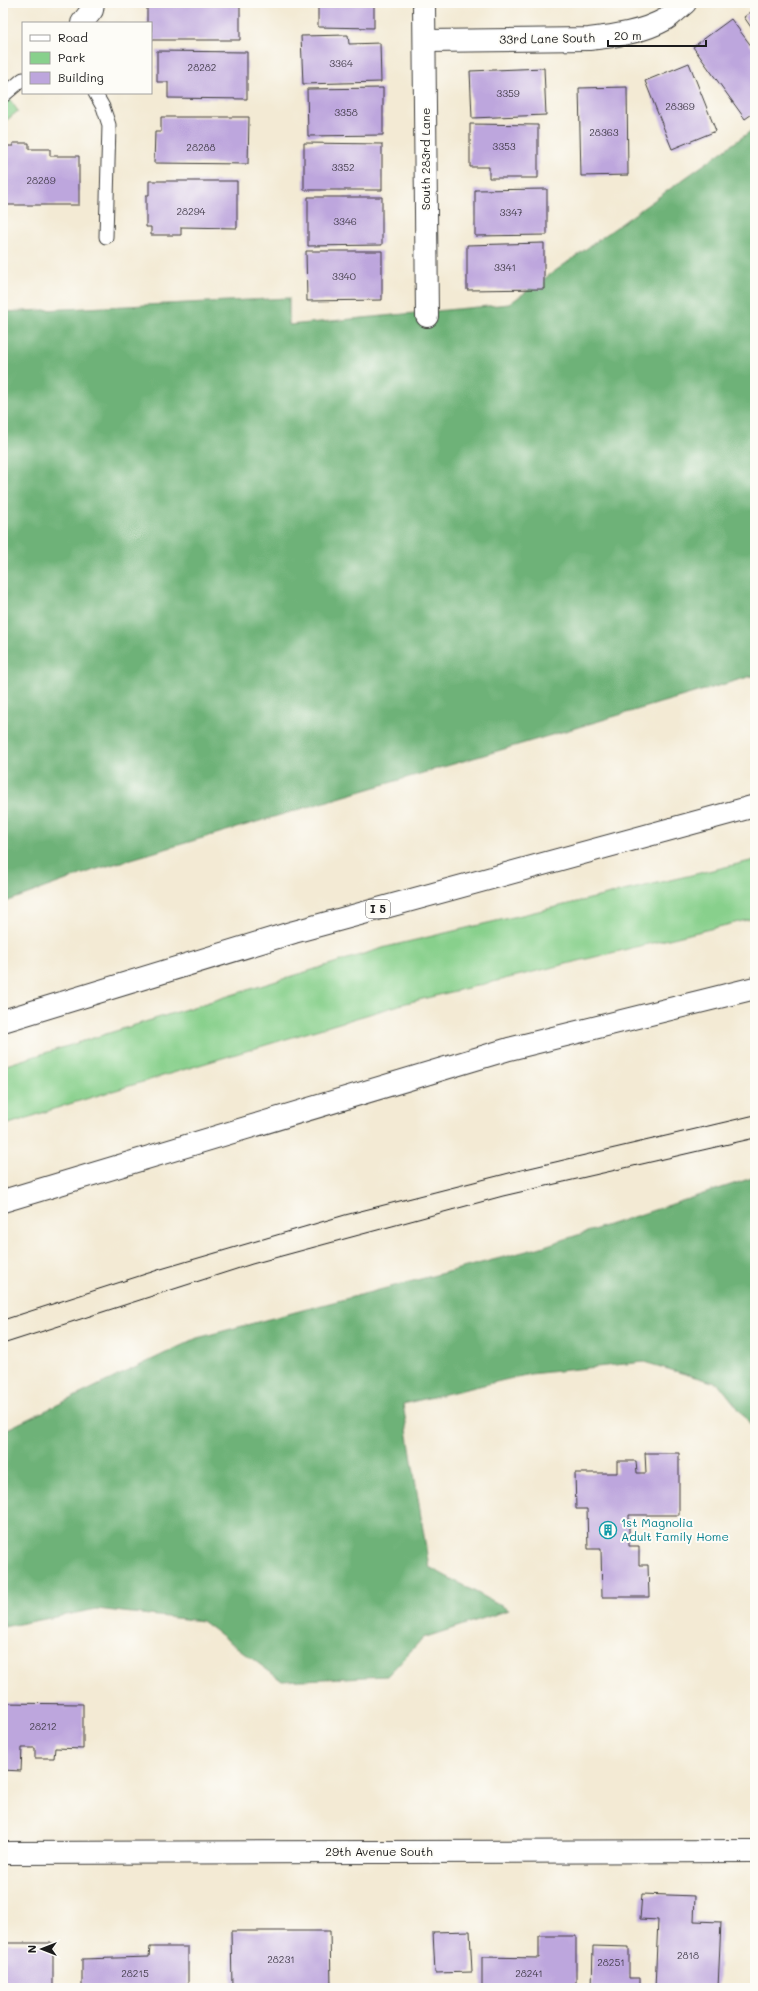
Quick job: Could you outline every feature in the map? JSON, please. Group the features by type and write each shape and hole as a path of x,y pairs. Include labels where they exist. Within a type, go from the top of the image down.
{"main road":[{"path":"83,22 92,10 93,3"},
{"name":"South 283rd Lane","path":"424,3 427,316"},
{"name":"33rd Lane South","path":"425,41 589,38 615,36 638,30 666,19 685,3"},
{"name":"I 5","path":"3,1021 302,930 755,806"},
{"path":"3,1201 509,1049 755,988"},
{"name":"29th Avenue South","path":"3,1854 755,1851"}],"lane":[{"path":"3,96 22,80"},
{"path":"96,94 108,125 106,237"}],"green space":[{"path":"3,90 18,111 3,123"},
{"path":"755,128 755,675 94,870 3,903 3,312 289,298 289,325 509,304"},
{"path":"755,860 755,918 406,1003 66,1105 3,1126 3,1066 386,947"},
{"path":"755,1177 755,1430 719,1384 644,1362 530,1374 403,1404 429,1567 509,1610 423,1638 387,1676 282,1681 202,1621 97,1609 3,1627 3,1431 197,1338 538,1248"}],"building":[{"path":"147,3 240,3 240,40 152,40 152,22 147,22"},
{"path":"318,3 374,3 374,28 318,27"},
{"path":"755,9 755,33 744,17"},
{"path":"731,19 755,51 755,112 745,119 693,47"},
{"path":"348,35 349,44 380,43 381,82 303,84 301,36"},
{"path":"157,51 247,52 247,99 168,98 168,82 157,82"},
{"path":"689,63 716,131 672,149 645,81"},
{"path":"544,68 546,115 472,118 470,71"},
{"path":"627,87 628,175 581,176 579,88"},
{"path":"383,88 383,135 308,136 307,89"},
{"path":"161,117 249,117 248,164 154,163 155,132 161,132"},
{"path":"470,124 538,125 538,178 489,178 489,167 470,167"},
{"path":"13,143 29,143 29,149 50,149 50,156 79,156 79,205 3,205 3,146 13,146"},
{"path":"304,143 382,144 382,190 304,190"},
{"path":"149,181 237,181 237,228 181,227 181,235 151,235 151,227 146,227 146,195 149,195"},
{"path":"547,189 547,235 475,236 475,190"},
{"path":"308,197 382,197 382,245 308,246"},
{"path":"544,243 544,289 467,290 467,245"},
{"path":"306,251 382,251 382,300 307,301"},
{"name":"1st Magnolia Adult Family Home","path":"645,1453 679,1453 679,1515 629,1515 629,1546 639,1546 639,1565 648,1565 649,1597 602,1597 601,1549 588,1549 587,1509 576,1509 575,1473 617,1473 617,1461 636,1461 637,1473 646,1473"},
{"path":"3,1703 83,1704 83,1749 55,1748 54,1758 35,1758 35,1748 22,1748 21,1771 3,1770"},
{"path":"642,1894 695,1896 694,1921 721,1922 718,1988 655,1988 658,1920 640,1919"},
{"path":"231,1931 330,1931 331,1988 232,1988"},
{"path":"470,1931 472,1972 435,1973 433,1932"},
{"path":"539,1936 576,1936 576,1988 482,1988 482,1957 539,1958"},
{"path":"3,1943 53,1943 53,1988 3,1988"},
{"path":"593,1946 629,1947 629,1978 640,1978 640,1988 592,1988"},
{"path":"150,1947 188,1947 188,1988 82,1988 82,1959 149,1957"}],"tram line":[{"path":"3,1320 161,1269 345,1215 517,1171 755,1115"},
{"path":"3,1344 252,1264 503,1196 755,1138"}],"place":[{"name":"1st Magnolia Adult Family Home","path":"608,1530"}]}
